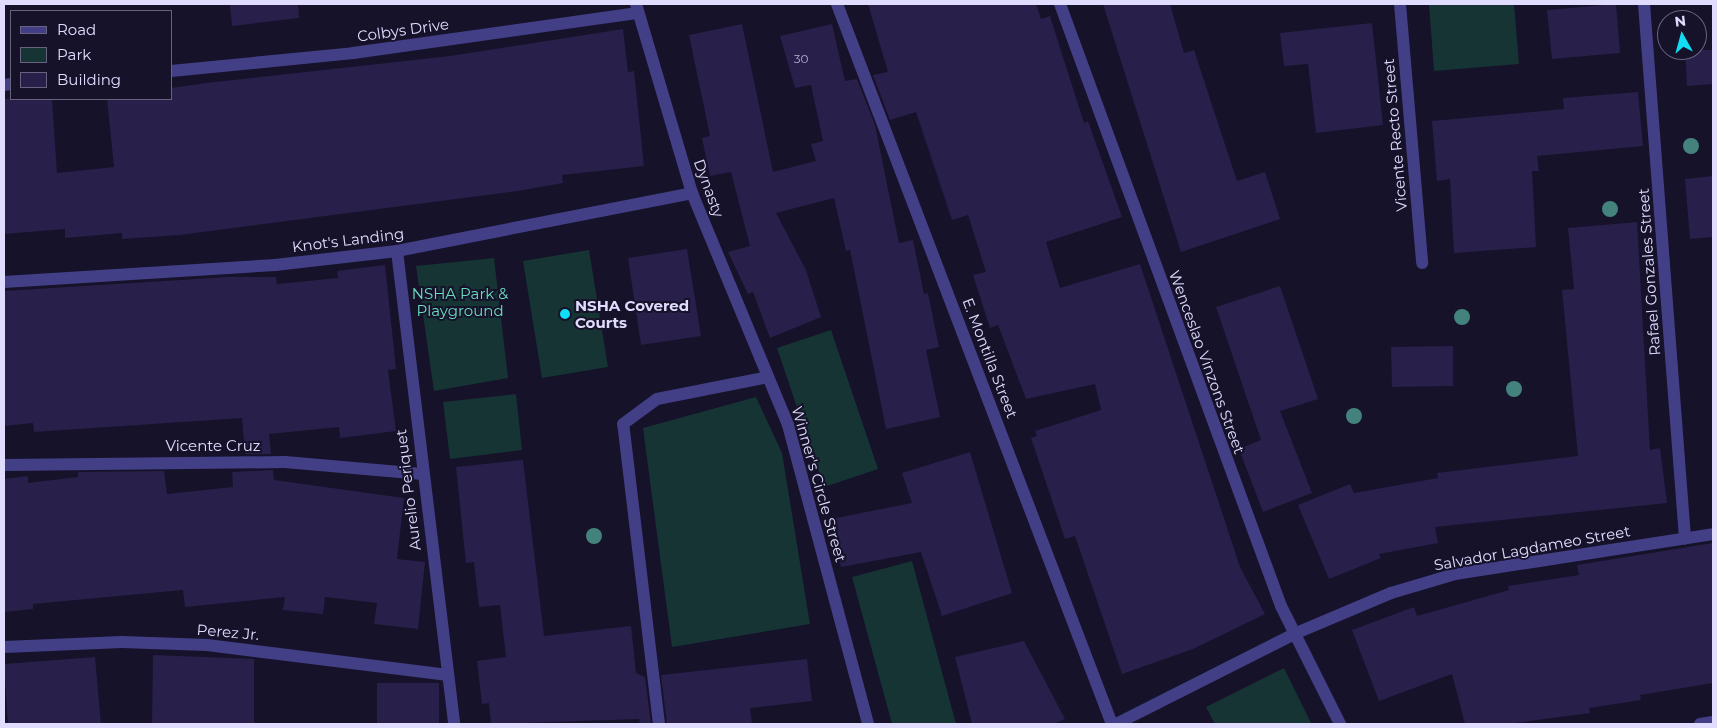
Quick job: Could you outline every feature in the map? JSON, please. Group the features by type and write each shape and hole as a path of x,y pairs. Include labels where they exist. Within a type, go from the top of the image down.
{"street":[{"name":"E. Montilla Street","path":"837,4 1112,724"},
{"name":"Wenceslao Vinzons Street","path":"1062,4 1207,410 1294,634 1340,724"},
{"name":"Vicente Recto Street","path":"1400,4 1422,263"},
{"name":"Rafael Gonzales Street","path":"1644,4 1685,538"},
{"name":"Colbys Drive","path":"172,71 353,54 637,8"},
{"name":"Dynasty","path":"637,8 692,193 768,377"},
{"name":"Knot's Landing","path":"4,282 275,265 397,251 692,193"},
{"name":"Aurelio Periquet","path":"397,251 422,474 454,724"},
{"path":"659,724 623,424 657,399 768,377"},
{"name":"Winner's Circle Street","path":"768,377 788,425 868,724"},
{"name":"Vicente Cruz","path":"4,465 285,462 422,474"},
{"name":"Salvador Lagdameo Street","path":"1116,724 1294,634 1391,593 1456,574 1713,534"},
{"name":"Perez Jr.","path":"4,647 122,642 207,645 448,675"},
{"path":"1700,724 1713,722"}],"green space":[{"path":"1429,4 1514,4 1519,64 1434,71"},
{"name":"NSHA Covered Courts","path":"589,250 608,367 542,378 523,261"},
{"name":"NSHA Park & Playground","path":"494,258 508,378 434,391 416,266"},
{"path":"831,330 878,469 824,487 777,348"},
{"path":"516,394 522,450 450,459 443,402"},
{"path":"756,397 782,453 810,624 672,647 643,428"},
{"path":"912,561 956,724 892,724 852,577"},
{"path":"1284,668 1311,723 1215,724 1206,707"}],"building":[{"path":"230,4 298,4 299,18 232,26"},
{"path":"868,4 1036,4 1041,19 1050,16 1084,123 1088,121 1122,217 1046,242 1060,288 1140,264 1240,567 1265,614 1193,649 1122,674 1075,536 1065,539 1031,438 1037,436 1035,431 1101,410 1095,384 1026,399 998,325 990,328 973,275 986,272 968,215 952,220 916,112 890,120 873,75 888,72"},
{"path":"1103,4 1170,4 1184,53 1194,50 1237,181 1265,172 1280,219 1181,252"},
{"path":"1616,4 1620,53 1552,59 1547,10"},
{"path":"1372,23 1383,125 1316,133 1308,64 1284,66 1280,33"},
{"path":"742,24 773,172 816,161 811,144 823,141 811,85 795,88 780,36 832,24 845,81 857,79 875,125 899,243 913,240 924,294 928,293 939,347 926,350 940,417 886,429 850,250 846,251 834,198 776,213 806,270 821,317 770,338 753,292 748,294 728,252 750,246 731,172 710,176 702,138 710,136 689,35"},
{"path":"623,29 628,72 634,71 644,166 562,175 563,183 518,191 180,235 122,239 122,233 65,238 65,229 4,234 4,99 52,100 57,173 114,167 107,100 172,100 172,88 450,56"},
{"path":"1707,50 1713,50 1713,84 1687,86 1686,60 1707,60"},
{"path":"1638,92 1643,146 1537,156 1539,171 1532,171 1536,247 1454,253 1450,179 1437,181 1432,121 1564,109 1563,98"},
{"path":"1713,176 1713,237 1690,239 1685,179"},
{"path":"1637,222 1650,450 1660,448 1667,503 1435,527 1438,543 1379,554 1381,558 1329,579 1298,505 1350,484 1354,493 1438,478 1437,473 1578,456 1562,290 1574,289 1568,228"},
{"path":"687,249 701,336 641,345 628,258"},
{"path":"385,265 396,369 388,370 396,431 340,438 339,427 269,434 271,454 245,454 242,418 34,432 33,423 4,426 4,291 229,277 276,277 277,284 338,278 337,271"},
{"path":"1280,286 1318,399 1280,411 1312,493 1263,512 1239,449 1261,440 1216,307"},
{"path":"1453,346 1453,386 1392,387 1391,347"},
{"path":"970,452 1012,593 942,616 921,552 841,567 831,519 912,503 902,473"},
{"path":"523,460 544,636 631,626 636,673 645,677 651,724 640,724 639,719 491,724 489,703 482,704 477,661 506,657 500,605 479,607 474,562 466,563 456,467"},
{"path":"273,470 274,480 404,498 397,559 425,562 418,629 374,624 377,603 325,597 323,614 283,610 285,597 185,607 183,590 33,604 33,609 4,612 4,479 28,476 28,483 78,477 78,472 164,471 167,494 233,487 232,472"},
{"path":"1713,543 1713,683 1640,695 1641,700 1589,708 1590,713 1508,724 1465,724 1452,674 1379,701 1352,630 1414,607 1417,616 1509,590 1508,586 1579,575 1577,565"},
{"path":"1024,641 1065,719 1053,724 972,724 955,657"},
{"path":"153,655 254,659 254,724 152,724"},
{"path":"95,657 101,724 8,724 4,664"},
{"path":"807,659 812,701 750,708 752,724 667,724 661,675"},
{"path":"377,683 439,683 439,724 377,724"}],"place":[{"name":"NSHA Covered Courts","path":"565,314"}]}
